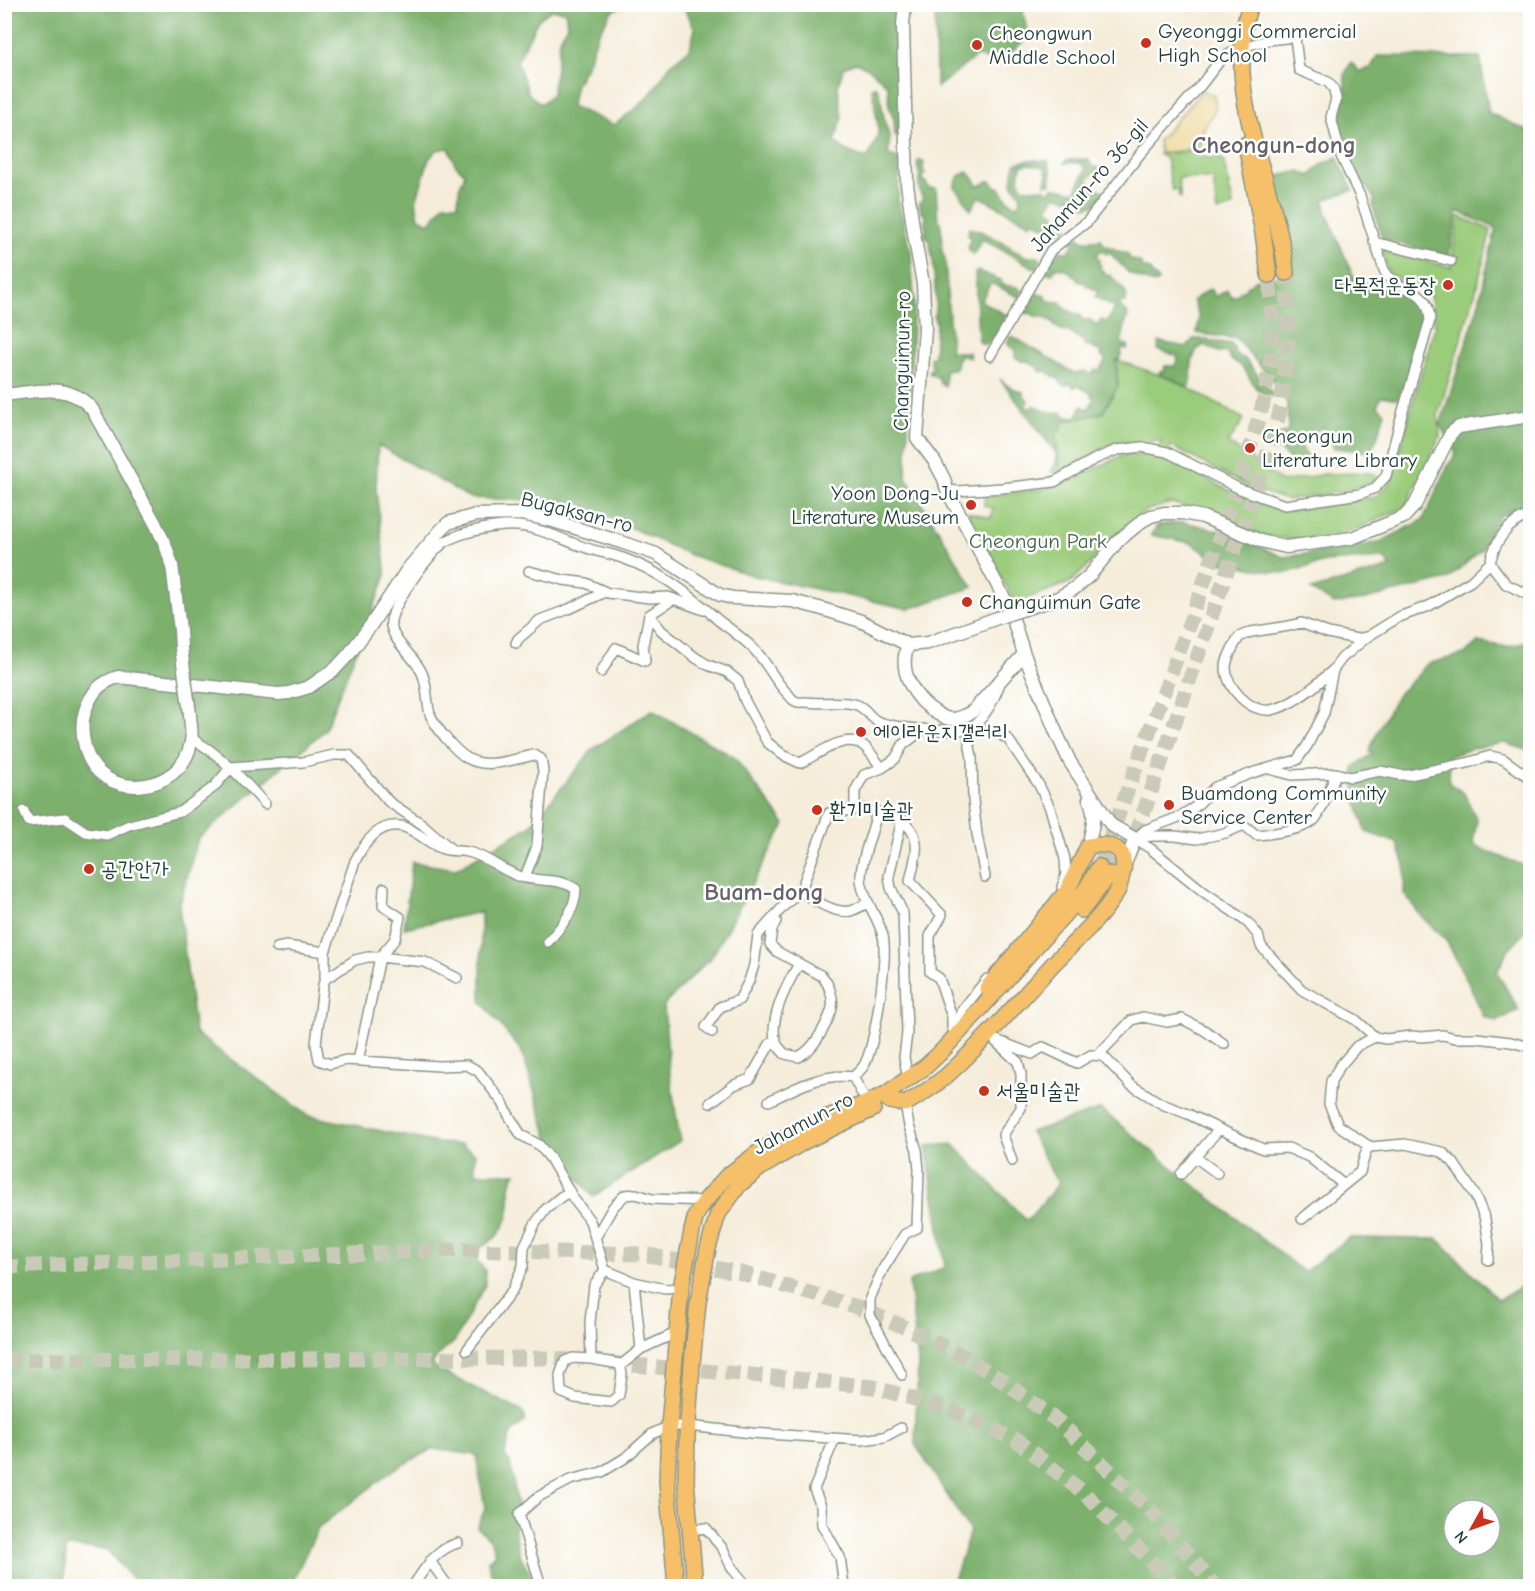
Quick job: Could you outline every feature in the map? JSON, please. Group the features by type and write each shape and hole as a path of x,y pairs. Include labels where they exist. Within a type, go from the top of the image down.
{"main road":[{"path":"1241,4 1236,25 1242,86 1281,242 1286,273"},
{"path":"1250,4 1238,49 1238,100 1269,275"},
{"path":"889,1101 905,1104 925,1092 955,1068 989,1037 1086,930 1118,890 1125,864 1122,854 1117,849 1109,845 1088,846 1067,891 930,1053 925,1067"},
{"name":"Jahamun-ro","path":"676,1587 670,1530 669,1426 681,1288 696,1215 727,1176 763,1149 819,1120 886,1094 925,1067 1105,871 1081,911 967,1038 921,1079 906,1092 805,1142 760,1168 739,1185 718,1214 708,1248 698,1302 688,1426 686,1481 695,1587"}],"street":[{"name":"Changuimun-ro","path":"905,4 903,25 907,184 923,284 925,329 918,438 944,479 947,490 1009,607 1024,654 1070,762 1111,825 1135,839"},
{"path":"947,490 991,489 1054,482 1095,459 1117,450 1142,447 1167,452 1240,489 1285,505 1360,494 1375,489 1386,476 1430,320 1428,305 1418,293 1387,277 1360,196 1341,156 1330,117 1336,99 1333,88 1328,82 1299,70 1295,37 1268,40 1238,49"},
{"name":"Jahamun-ro 36-gil","path":"990,356 1051,250 1087,222 1140,154 1202,85 1221,60 1238,49"},
{"path":"1374,242 1451,261"},
{"path":"4,395 62,391 77,396 92,409 155,523 172,565 192,739 231,767 266,804"},
{"path":"1024,654 973,711 965,717 953,719 946,718 925,705 911,688 904,662 908,645 928,643 1058,598 1075,588 1118,541 1151,516 1182,513 1203,517 1261,541 1286,547 1352,538 1404,517 1415,505 1451,433 1459,427 1530,416"},
{"name":"Bugaksan-ro","path":"192,739 184,760 169,775 154,784 128,787 112,781 90,761 82,729 83,717 98,687 107,680 118,677 278,694 309,687 335,669 349,654 381,611 407,570 441,530 448,523 476,515 521,514 554,521 656,554 720,595 792,602 819,608 861,621 908,645"},
{"path":"1366,637 1357,639 1328,633 1301,623 1251,632 1239,637 1226,665 1227,678 1235,693 1249,704 1268,710 1284,706 1315,687 1342,658 1366,637 1399,617 1430,606 1471,581 1490,563 1497,540 1521,518 1530,515"},
{"path":"525,877 537,846 543,771 541,759 534,755 484,764 468,759 443,736 430,715 422,672 395,636 390,625 391,615 405,591 428,559 446,542 461,534 495,527 516,526 538,531 589,550 612,554 633,562 666,580 697,601 760,655 780,687 795,701 817,704 855,704 865,708 875,720 891,726 950,731 971,728 998,733 1008,739 1039,785 1050,808 1065,859 1066,875 1060,892 970,999 955,1024"},
{"path":"1490,563 1506,584 1530,596"},
{"path":"528,571 586,584 605,592 650,598 668,597 709,612"},
{"path":"516,643 540,620 605,592"},
{"path":"602,672 616,648 645,661 643,645 649,615 674,599"},
{"path":"649,615 662,631 696,658 727,672 738,681 745,701 767,742 783,755 800,764 837,743 858,742 882,768"},
{"path":"1125,864 1135,839 1145,830 1179,817 1195,807 1215,788 1255,772 1297,760 1324,713 1333,670"},
{"path":"985,877 973,800 972,758 969,741 971,728 991,706 1001,681"},
{"path":"855,807 855,792 864,775 882,768 895,759 903,745 924,729"},
{"path":"24,811 29,822 65,818 86,832 107,835 129,825 180,812 214,787 231,767 303,762 334,755 349,755 389,802 422,824 454,851"},
{"path":"1269,769 1292,775 1336,773 1350,777 1380,771 1409,775 1490,756 1503,759 1530,778"},
{"path":"1135,839 1151,836 1197,838 1225,833 1244,825 1256,835 1287,831 1314,821 1336,773"},
{"path":"1088,789 1094,822 1088,846"},
{"path":"712,1032 706,1027 720,1008 739,1000 749,981 758,935 801,890 829,813 853,810 855,807 902,819 912,828 917,844 910,881 942,915 930,936 929,966 930,972 939,978 955,1024"},
{"path":"853,1077 862,1069 871,1049 885,955 883,937 868,903 861,879 862,866 877,812"},
{"path":"902,819 889,876 891,888 903,913 907,1032 904,1057 908,1080"},
{"path":"548,942 567,918 575,902 576,889 566,883 518,876 490,860 467,851 440,848 400,825 374,834 360,850 355,861 325,952 325,979 316,1044 319,1060 330,1064 346,1060 439,1066 467,1065 478,1071 503,1103 521,1135 539,1145 550,1158 590,1221 605,1270"},
{"path":"1135,839 1248,923 1258,935 1261,946 1302,990 1356,1020 1376,1037 1386,1039 1443,1035 1511,1042 1530,1047"},
{"path":"358,1061 380,957 395,939 400,917 383,906 384,888"},
{"path":"801,890 812,900 831,908 850,911 868,903"},
{"path":"782,908 772,929 770,944 776,951 822,976 828,982 833,1008 811,1047 800,1057 785,1054 776,1043 774,1022 784,992 799,964"},
{"path":"277,948 287,946 325,952"},
{"path":"325,979 355,960 368,957 425,962 457,978"},
{"path":"1098,1055 1132,1020 1143,1017 1167,1022 1182,1019 1204,1030 1224,1044"},
{"path":"989,1037 1032,1054 1043,1047 1077,1063 1091,1054 1103,1056 1131,1085 1162,1104 1263,1149 1288,1148 1309,1157 1344,1185"},
{"path":"989,1037 1018,1062 1021,1074 1021,1108 1004,1135 1012,1161"},
{"path":"1376,1037 1357,1046 1331,1081 1329,1104 1338,1125 1370,1147 1405,1144 1442,1152 1453,1162 1475,1195 1485,1219 1489,1244 1488,1260"},
{"path":"710,1103 734,1085 750,1079 770,1044 776,1039"},
{"path":"769,1101 814,1080 841,1075 853,1077"},
{"path":"853,1077 867,1103"},
{"path":"902,1374 870,1315 870,1298 883,1269 905,1234 917,1228 919,1201 917,1150 905,1104"},
{"path":"1181,1174 1218,1129"},
{"path":"1302,1219 1360,1172 1368,1146"},
{"path":"1195,1157 1217,1173"},
{"path":"467,1350 512,1291 523,1266 524,1247 535,1224 546,1209 570,1192"},
{"path":"595,1238 613,1207 625,1195 636,1194 652,1199 705,1201"},
{"path":"605,1270 634,1282 665,1288 681,1288"},
{"path":"591,1359 590,1322 594,1285 605,1270"},
{"path":"634,1282 641,1349"},
{"path":"620,1366 641,1349 678,1332"},
{"path":"573,1358 591,1359 620,1364 622,1374 619,1395 611,1402 575,1398 561,1392 560,1375 565,1361 573,1358"},
{"path":"541,1587 519,1514 538,1497 570,1480 602,1472 625,1458 662,1428 688,1426 752,1433 862,1440 884,1437 901,1428"},
{"path":"835,1438 814,1490 821,1506 822,1525 840,1557 844,1587"},
{"path":"689,1530 706,1528 723,1549 732,1568 747,1587"},
{"path":"413,1587 430,1561 439,1552 448,1545 458,1543"},
{"path":"430,1561 448,1587"}],"green space":[{"path":"5,5 624,5 611,12 598,34 587,65 576,84 571,106 614,125 640,105 653,91 670,65 690,48 695,29 682,5 893,5 903,140 895,136 888,86 871,70 856,62 844,67 838,86 842,119 835,141 850,152 868,157 878,136 872,88 875,86 879,91 890,137 888,155 900,158 898,200 911,252 914,301 906,477 973,587 909,609 754,576 690,555 575,502 470,498 378,445 376,489 386,576 325,730 198,839 179,906 195,1033 307,1115 438,1143 461,1144 475,1154 475,1173 516,1173 510,1185 509,1213 504,1226 492,1241 480,1248 476,1259 485,1270 485,1285 454,1342 432,1364 439,1370 523,1412 525,1416 525,1421 511,1433 505,1456 510,1462 517,1504 512,1515 519,1552 538,1586 505,1585 494,1578 490,1571 488,1561 495,1553 490,1539 477,1527 485,1509 476,1455 433,1449 395,1469 319,1527 290,1586 139,1586 106,1549 66,1547 64,1586 5,1586","holes":["551,10 565,11 567,26 560,39 552,94 541,104 529,94 517,62 538,20","449,148 455,164 465,174 459,188 458,204 444,204 429,223 419,218 416,201 429,159 437,150"]},
{"name":"Cheongwun Middle School","path":"935,5 1022,5 1028,37 999,64 977,56 936,88"},
{"path":"1377,56 1480,57 1489,113 1530,132 1530,503 1499,516 1482,549 1448,579 1364,600 1334,604 1311,590 1391,567 1383,558 1325,562 1287,573 1273,572 1218,562 1191,543 1151,535 1158,525 1184,522 1225,532 1283,557 1380,542 1423,520 1456,454 1440,425 1478,307 1496,228 1457,211 1449,256 1382,239 1373,207 1374,198 1348,162 1337,126 1336,113 1345,99 1345,74 1351,62 1359,71 1371,68"},
{"path":"1202,136 1200,152 1203,157 1223,159 1233,207 1217,212 1213,179 1178,178 1181,198 1178,190 1172,190 1166,159 1159,154 1186,152"},
{"path":"1337,157 1353,190 1324,200 1326,211 1353,276 1377,290 1386,285 1406,292 1420,304 1423,318 1407,379 1398,399 1381,396 1377,406 1385,412 1370,452 1334,448 1324,427 1297,440 1312,464 1293,462 1277,448 1276,436 1288,431 1287,403 1279,388 1237,339 1197,333 1199,317 1193,300 1210,289 1216,297 1227,290 1233,298 1255,280 1293,274 1270,178 1300,171 1310,176 1322,164"},
{"path":"1088,159 1092,167 1097,167 1104,174 1095,172 1088,179 1088,183 1105,192 1104,195 1098,198 1097,204 1086,207 1069,197 1067,199 1055,195 1048,208 1068,228 1058,234 1032,220 1030,224 979,196 971,210 954,186 959,176 967,172 975,179 977,186 991,181 995,187 999,187 1008,201 1016,206 1021,196 1012,183 1016,163 1029,160 1048,161 1051,170 1051,184 1045,184 1047,175 1045,167 1021,165 1019,180 1021,186 1027,189 1043,188 1048,192 1056,188 1075,192 1086,169 1081,163 1064,163 1066,160"},
{"path":"921,160 924,162 925,175 922,177 929,188 936,188 938,221 941,222 942,252 945,258 951,352 969,352 970,358 961,356 957,360 956,369 945,370 945,386 940,384 939,378 930,374 929,370 934,368 930,358 934,355 936,300 933,260 929,240 925,236 926,217 919,203 923,199 919,188 920,177 917,165"},
{"name":"Cheongun Park","path":"1458,216 1491,230 1478,283 1438,415 1440,437 1405,507 1350,532 1304,540 1266,537 1218,517 1171,503 1148,510 1127,526 1106,543 1091,563 1071,582 1014,602 968,512 991,518 993,508 984,506 985,496 1042,489 1065,483 1123,455 1157,454 1162,441 1113,443 1061,472 1055,430 1061,428 1062,422 1103,413 1118,386 1116,360 1172,379 1244,419 1228,443 1282,482 1325,474 1370,473 1376,475 1376,478 1373,483 1332,493 1286,500 1251,488 1171,446 1164,457 1234,493 1266,506 1291,511 1375,497 1391,482 1435,327 1431,298 1425,292 1389,274 1381,250 1451,267"},
{"path":"969,228 992,237 1029,258 1037,256 1041,260 1036,269 982,239 974,254 970,252 968,246 971,238 968,236"},
{"path":"1075,236 1084,241 1101,239 1105,246 1127,253 1130,259 1140,262 1142,267 1150,270 1159,282 1154,284 1130,274 1109,252 1106,254 1102,250 1096,255 1100,260 1097,262 1101,265 1099,267 1124,290 1127,297 1126,302 1120,302 1120,306 1128,314 1121,343 1128,345 1127,349 1122,348 1120,360 1116,360 1118,386 1102,413 1063,422 1060,432 1055,430 1061,472 1051,472 1056,462 1056,453 1000,379 1010,387 1023,392 1028,400 1025,405 1030,409 1034,405 1047,412 1062,412 1066,417 1076,417 1082,406 1088,409 1095,398 1077,385 1075,388 1068,383 1066,386 1044,370 1042,372 1025,360 1023,362 1015,357 1015,349 1007,342 1012,336 1074,373 1085,371 1092,375 1095,369 1099,371 1106,359 1101,356 1102,353 1087,344 1085,347 1085,342 1054,326 1055,323 1040,315 1039,318 1023,312 1036,293 1046,295 1049,301 1060,302 1066,310 1080,315 1082,319 1087,321 1088,319 1098,325 1101,320 1107,322 1115,308 1095,297 1098,291 1077,280 1071,275 1072,273 1062,268 1056,267 1052,274 1047,273 1044,269 1061,250 1067,253 1074,244 1070,241"},
{"path":"978,271 1001,280 1003,285 1017,287 1022,291 1020,298 991,283 981,301 1008,316 991,342 984,345 979,341 978,336 975,273"},
{"path":"1193,339 1231,344 1235,355 1244,358 1273,394 1272,396 1258,390 1243,368 1231,360 1228,353 1203,345 1197,349 1192,361 1188,388 1159,375 1165,366 1175,366 1178,356 1158,350 1159,342 1187,347"},
{"path":"1530,641 1530,751 1504,743 1474,748 1450,756 1449,783 1464,793 1477,820 1473,843 1484,850 1530,868 1530,928 1507,951 1497,973 1519,1010 1497,1021 1484,1017 1447,942 1422,917 1404,894 1405,865 1397,843 1366,832 1354,794 1354,767 1373,753 1369,751 1399,693 1427,664 1464,654 1478,642 1508,647"},
{"path":"652,710 734,757 785,824 713,955 664,1005 669,1067 680,1141 593,1197 550,1144 522,1052 481,1001 481,912 404,928 412,862 456,869 530,826 593,749"},
{"path":"1101,1109 1304,1272 1349,1238 1438,1239 1499,1300 1530,1281 1530,1586 952,1586 970,1531 915,1444 918,1362 909,1282 945,1267 926,1146 953,1144 1027,1221 1058,1184 1030,1132"}],"sand":[{"path":"1202,91 1214,95 1216,108 1197,140 1186,150 1160,153 1158,141"}],"tunnel":[{"path":"1110,874 1136,831 1146,806 1273,438 1281,407 1289,335 1286,273"},
{"path":"1099,867 1187,630 1244,468 1263,404 1272,355 1269,275"},
{"path":"4,1267 459,1250 643,1254 741,1273 854,1306 902,1326 963,1356 1006,1383 1059,1422 1152,1512 1215,1586"},
{"path":"4,1360 548,1358 580,1361"},
{"path":"610,1363 873,1387 946,1408 1016,1440 1084,1493 1175,1586"}],"place":[{"name":"Gyeonggi Commercial High School","path":"1146,43"},
{"name":"Cheongwun Middle School","path":"977,45"},
{"name":"다목적운동장","path":"1448,285"},
{"name":"Cheongun Literature Library","path":"1250,448"},
{"name":"Yoon Dong-Ju Literature Museum","path":"971,505"},
{"name":"Changuimun Gate","path":"967,602"},
{"name":"에이라운지갤러리","path":"861,732"},
{"name":"Buamdong Community Service Center","path":"1169,805"},
{"name":"환기미술관","path":"817,810"},
{"name":"공간안가","path":"89,869"},
{"name":"서울미술관","path":"984,1091"}],"district":[{"name":"Cheongun-dong","path":"1274,145"},
{"name":"Buam-dong","path":"764,892"}]}
